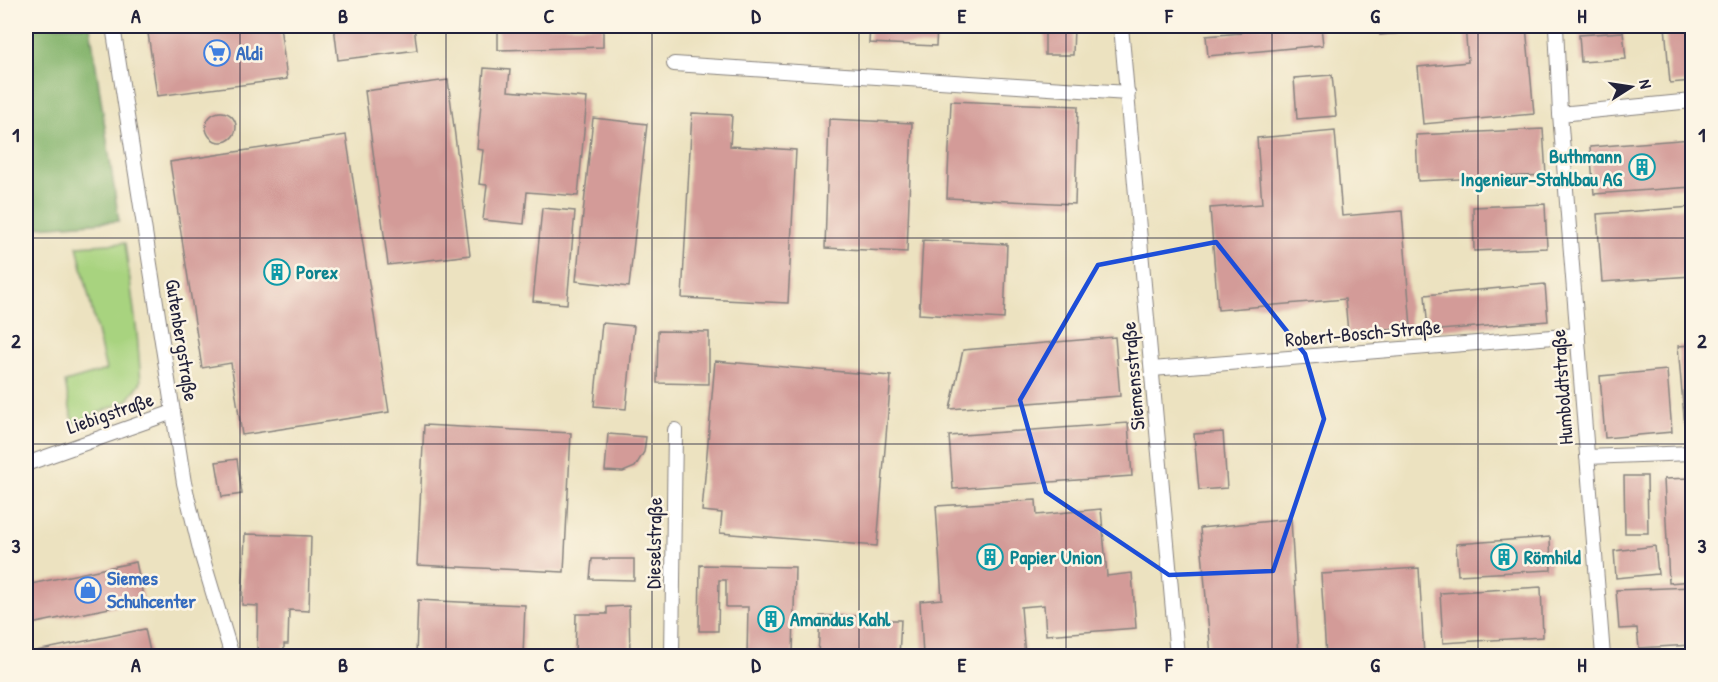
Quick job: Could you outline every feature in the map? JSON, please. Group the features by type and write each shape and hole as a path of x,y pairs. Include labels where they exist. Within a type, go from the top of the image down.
{"street":[{"name":"Gutenbergstraße","path":"113,26 173,412 194,524 232,657"},
{"name":"Siemensstraße","path":"1121,26 1177,657"},
{"name":"Humboldtstraße","path":"1556,26 1560,114 1603,657"},
{"path":"674,64 1128,93"},
{"path":"1560,114 1692,101"},
{"name":"Robert-Bosch-Straße","path":"1152,369 1578,335"},
{"name":"Liebigstraße","path":"26,464 173,412"},
{"name":"Dieselstraße","path":"672,657 675,430"},
{"path":"1587,457 1692,453"}],"highlighted area":[{"path":"1216,242 1305,354 1324,419 1273,571 1169,575 1046,492 1020,400 1098,265"}],"green space":[{"path":"26,26 90,26 119,221 26,228"},
{"path":"125,243 141,382 128,400 73,424 65,382 106,370 77,246"}],"building":[{"name":"Aldi","path":"147,26 280,26 287,79 157,96"},
{"path":"334,26 414,26 417,50 338,60"},
{"path":"498,26 603,26 603,47 498,50"},
{"path":"870,26 937,26 936,46 869,43"},
{"path":"1045,26 1074,26 1073,55 1045,55"},
{"path":"1241,26 1321,26 1323,45 1208,56 1206,36 1241,33"},
{"path":"1380,26 1400,26 1401,33 1380,35"},
{"path":"1465,26 1526,26 1534,114 1423,124 1418,67 1468,62"},
{"path":"1665,26 1692,26 1692,81 1670,83"},
{"path":"1623,32 1626,59 1581,62 1579,35"},
{"path":"484,68 510,70 508,91 587,98 578,196 527,192 524,224 483,220 487,185 479,184 483,150 477,149"},
{"path":"1332,75 1336,116 1297,119 1294,78"},
{"path":"448,80 470,255 388,265 365,91"},
{"path":"951,101 1078,106 1075,204 947,198"},
{"path":"221,112 227,113 235,121 235,133 227,141 221,142 215,141 207,133 206,127 207,121 215,113"},
{"path":"692,113 732,115 730,146 796,150 788,303 682,298"},
{"path":"593,118 647,124 629,287 576,281"},
{"path":"829,119 912,123 907,252 825,248"},
{"path":"1543,129 1546,175 1418,181 1416,135"},
{"path":"1335,131 1342,216 1402,211 1411,328 1348,333 1345,299 1218,310 1210,208 1262,204 1257,138"},
{"name":"Porex","path":"346,135 389,412 242,435 231,363 202,368 170,162"},
{"name":"Buthmann Ingenieur-Stahlbau AG","path":"1692,139 1692,187 1594,194 1590,147"},
{"path":"1545,204 1547,248 1474,251 1473,207"},
{"path":"1692,207 1692,276 1602,282 1597,214"},
{"path":"542,208 575,211 567,304 533,301"},
{"path":"923,240 1007,244 1004,319 919,314"},
{"path":"1545,284 1548,321 1428,331 1425,295"},
{"path":"602,323 634,326 626,409 594,406"},
{"path":"658,331 709,332 709,384 657,383"},
{"path":"1115,337 1120,396 950,409 963,350"},
{"path":"1692,345 1692,427 1685,428 1678,346"},
{"path":"715,361 891,376 877,546 720,533 722,513 702,511"},
{"path":"1667,370 1672,432 1605,438 1600,376"},
{"path":"1128,423 1132,476 953,489 949,436"},
{"path":"424,425 571,433 564,572 417,565"},
{"path":"1223,432 1227,488 1199,490 1194,434"},
{"path":"608,434 646,437 644,452 635,467 623,472 605,471"},
{"path":"237,459 242,494 222,497 216,462"},
{"path":"1624,476 1647,476 1648,533 1625,533"},
{"path":"1692,478 1692,581 1669,583 1664,479"},
{"name":"Papier Union","path":"1036,500 1037,515 1101,509 1107,576 1132,573 1136,628 1046,635 1044,605 1021,607 1025,656 923,656 920,601 942,599 936,506"},
{"path":"1291,519 1299,656 1211,656 1200,528"},
{"path":"245,534 311,536 309,611 289,610 288,644 284,644 284,656 257,656 258,606 242,605"},
{"name":"Römhild","path":"1550,537 1551,570 1458,575 1456,544"},
{"path":"1655,546 1658,574 1616,578 1614,551"},
{"path":"592,559 634,559 634,580 590,579"},
{"path":"136,562 144,601 26,625 26,585"},
{"name":"Amandus Kahl","path":"700,565 795,567 793,656 747,656 748,607 726,607 726,580 719,580 718,631 699,631"},
{"path":"1419,568 1424,656 1326,656 1321,574"},
{"path":"1541,587 1543,637 1443,643 1440,593"},
{"path":"1692,587 1692,645 1639,648 1637,628 1619,629 1616,590"},
{"path":"418,600 525,605 523,656 416,656"},
{"path":"629,606 630,656 575,656 576,614 607,614 607,607"},
{"path":"820,616 866,616 865,620 901,620 899,656 818,656"},
{"path":"145,629 151,656 26,656 26,653"}],"place":[{"name":"Aldi","path":"217,53"},
{"name":"Buthmann Ingenieur-Stahlbau AG","path":"1642,167"},
{"name":"Porex","path":"277,272"},
{"name":"Papier Union","path":"990,557"},
{"name":"Römhild","path":"1504,557"},
{"name":"Siemes Schuhcenter","path":"88,590"},
{"name":"Amandus Kahl","path":"771,619"}]}
